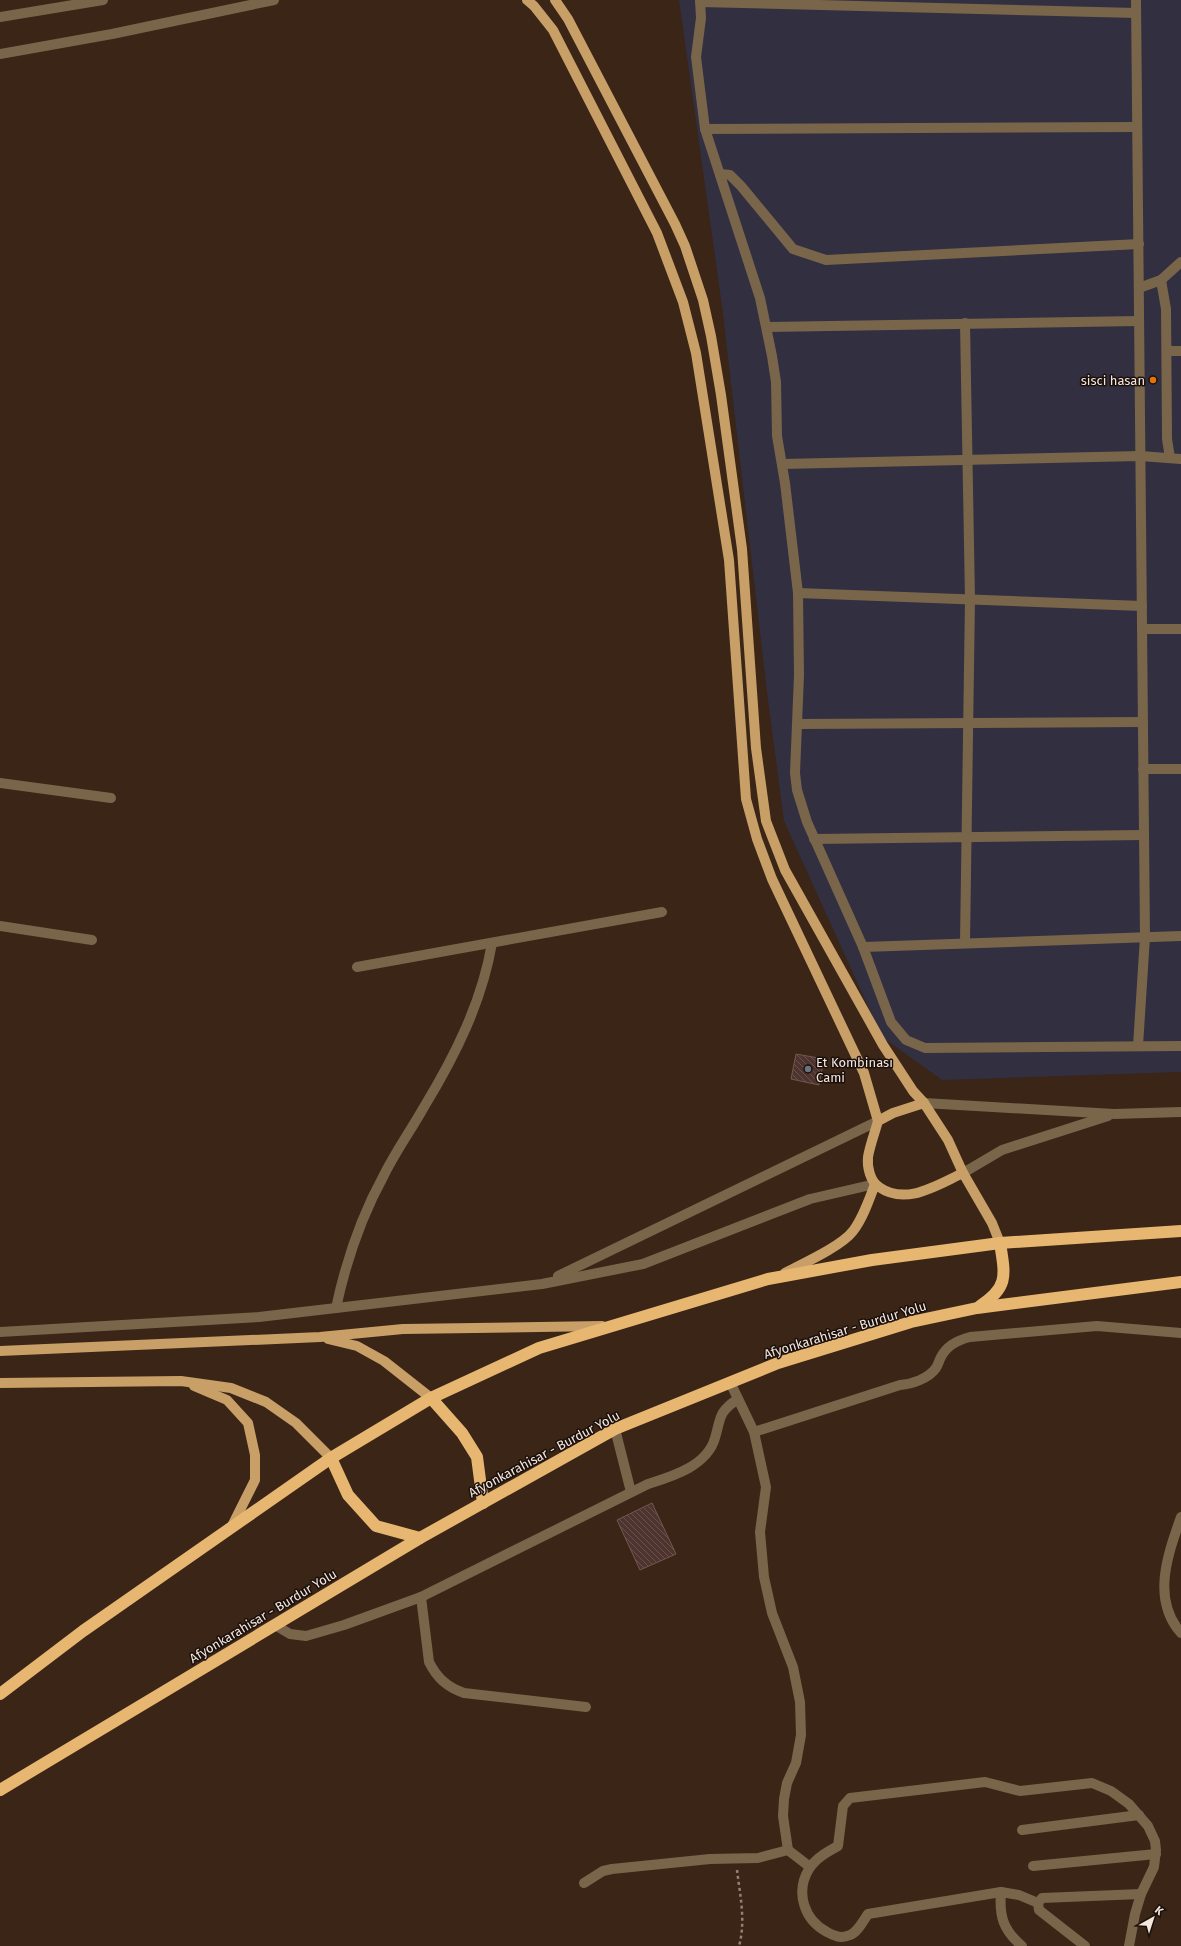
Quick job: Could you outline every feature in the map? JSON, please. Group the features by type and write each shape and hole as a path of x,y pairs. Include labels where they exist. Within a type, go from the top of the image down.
{"highway":[{"path":"0,1694 83,1630 331,1458 431,1398 539,1348 606,1326 779,1277 872,1260 1000,1243 1181,1231"},
{"path":"977,1308 993,1298 1003,1280 1004,1271 1000,1243"},
{"name":"Afyonkarahisar - Burdur Yolu","path":"0,1790 420,1538 615,1429 778,1363 911,1322 977,1308 1181,1282"},
{"path":"431,1398 462,1432 476,1457 484,1503"},
{"path":"331,1458 348,1495 376,1526 420,1538"}],"main road":[{"path":"527,0 554,30 657,233 683,302 696,353 725,524 729,560 746,799 757,840 772,879 864,1073 878,1121 868,1158 869,1171 874,1184 888,1193 900,1195 916,1194 963,1173"},
{"path":"554,0 568,19 675,224 685,246 703,300 721,395 742,549 756,748 766,821 785,870 879,1039 913,1091 924,1103 948,1140 963,1173 992,1223 1000,1243"},
{"path":"878,1121 893,1113 924,1103"},
{"path":"779,1277 826,1252 852,1232 867,1204 874,1184"},
{"path":"0,1351 320,1337 403,1329 606,1326"},
{"path":"320,1337 357,1346 384,1361 431,1398"},
{"path":"0,1382 181,1381 231,1388 266,1402 296,1423 331,1458"},
{"path":"181,1381 227,1400 248,1423 255,1455 255,1480 232,1526"}],"street":[{"path":"0,17 103,0"},
{"path":"0,54 112,34 274,0"},
{"path":"1136,0 1145,937 1138,1046"},
{"path":"1136,12 858,3 700,1 701,18 696,57 704,129 752,270 767,327 776,382 778,436 798,593 798,724 795,773 801,806 814,839 823,854 864,947 891,1022 900,1035 915,1045 925,1048 1181,1046"},
{"path":"704,129 1138,128"},
{"path":"720,174 730,175 741,186 793,248 826,260 1139,244"},
{"path":"1139,288 1160,280 1181,262"},
{"path":"1160,280 1166,309 1167,439 1170,458"},
{"path":"767,327 1139,321"},
{"path":"965,323 970,599 966,943"},
{"path":"1167,351 1181,351"},
{"path":"782,464 1140,456 1181,459"},
{"path":"798,593 1142,606"},
{"path":"1142,629 1181,629"},
{"path":"798,724 1143,722"},
{"path":"1143,769 1181,769"},
{"path":"0,783 111,798"},
{"path":"814,839 1144,835"},
{"path":"357,967 662,912"},
{"path":"0,926 92,940"},
{"path":"864,947 1181,936"},
{"path":"336,1308 350,1253 371,1200 398,1150 437,1085 470,1019 486,976 492,943"},
{"path":"924,1103 1114,1114 1181,1112"},
{"path":"963,1173 1002,1150 1114,1114"},
{"path":"542,1284 878,1121"},
{"path":"0,1332 258,1317 542,1284 643,1264 810,1199 874,1184"},
{"path":"754,1432 900,1385 917,1381 937,1368 942,1354 953,1343 970,1337 1096,1326 1181,1333"},
{"path":"730,1382 754,1432 766,1487 760,1532 764,1577 772,1613 793,1667 800,1702 801,1735 796,1763 787,1783 784,1799 783,1816 788,1850 810,1867"},
{"path":"275,1625 290,1634 306,1636 344,1625 421,1597 631,1492 648,1484 681,1473 692,1466 709,1449 715,1438 718,1421 722,1413 738,1399"},
{"path":"615,1429 631,1492"},
{"path":"1181,1517 1168,1557 1163,1589 1167,1609 1171,1619 1181,1633"},
{"path":"421,1597 429,1662 433,1671 447,1685 464,1693 586,1706"},
{"path":"1085,1946 1042,1912 1038,1903 1019,1895 1001,1892 868,1914 854,1933 838,1937 813,1923 804,1907 802,1889 810,1867 821,1856 838,1846 843,1806 847,1800 853,1797 985,1782 1020,1791 1092,1782 1120,1797 1139,1815 1152,1833 1155,1841 1156,1854 1154,1867 1141,1894 1129,1946"},
{"path":"1022,1830 1139,1815"},
{"path":"584,1883 603,1871 612,1869 710,1859 735,1860 758,1858 788,1850"},
{"path":"1033,1866 1156,1854"},
{"path":"1001,1892 999,1908 1004,1926 1022,1946"},
{"path":"1038,1903 1045,1897 1141,1894"}],"path":[{"path":"735,1860 742,1905 742,1933 739,1946"}],"shaded area":[{"path":"679,0 1181,0 1181,1072 942,1080 882,1037 784,821 767,692 722,306"}],"building":[{"name":"Et Kombinası Cami","path":"796,1054 824,1059 819,1085 791,1079"},
{"path":"652,1503 676,1554 640,1570 617,1520"}],"place":[{"name":"sisci hasan","path":"1153,380"},
{"name":"Et Kombinası Cami","path":"808,1069"}]}
